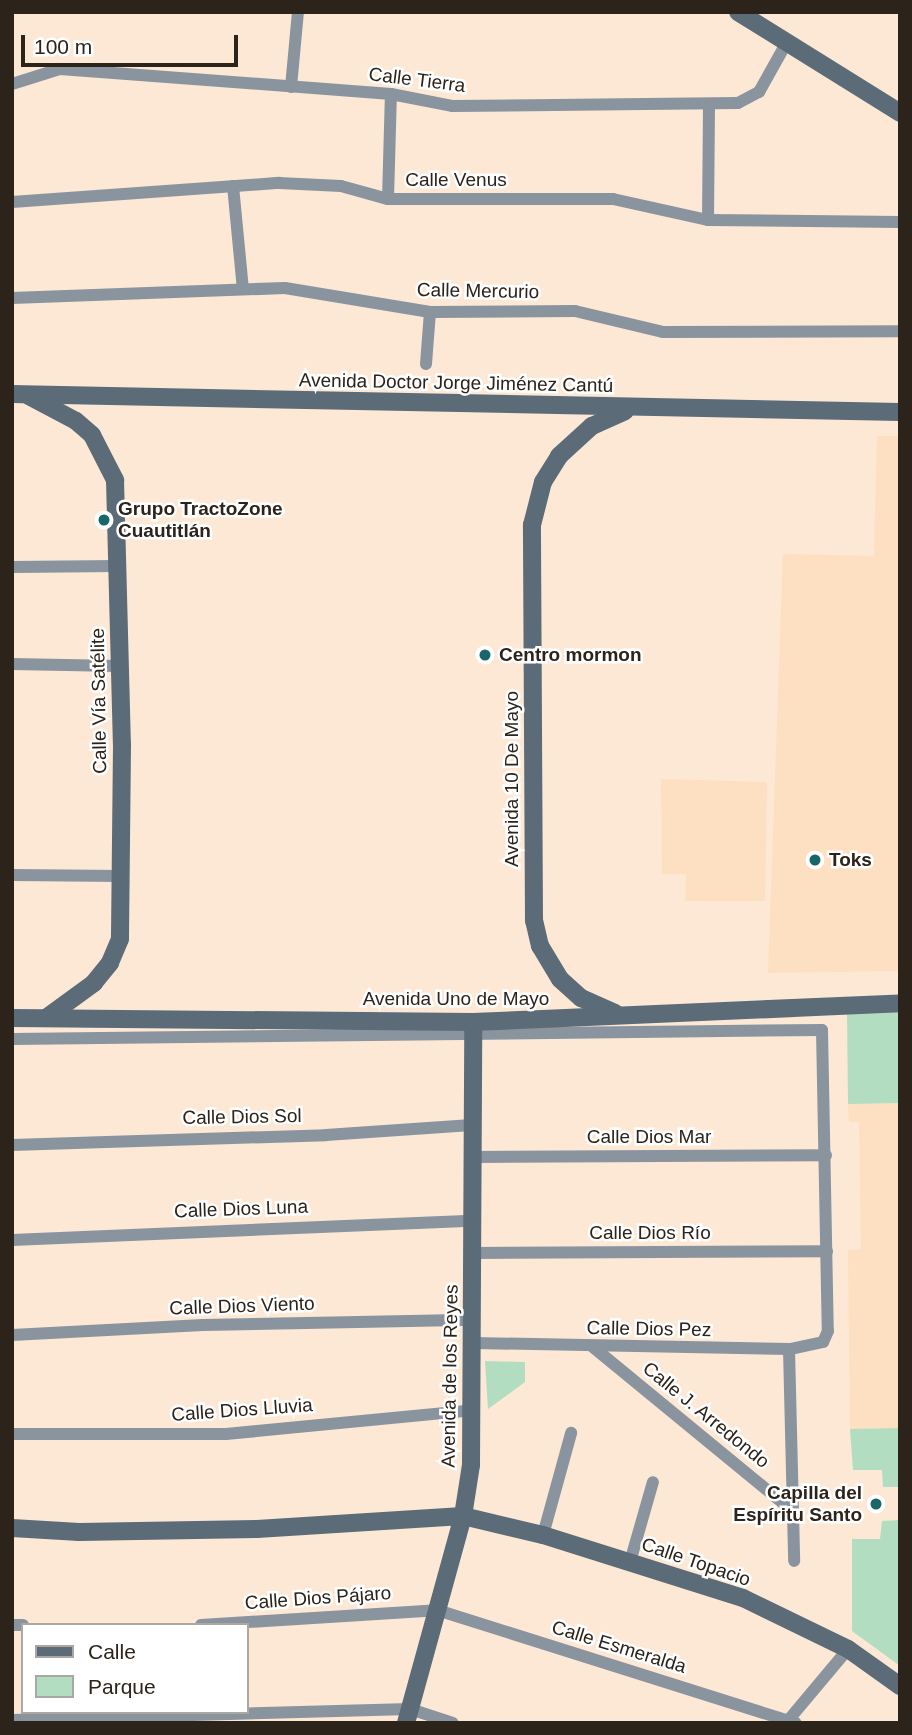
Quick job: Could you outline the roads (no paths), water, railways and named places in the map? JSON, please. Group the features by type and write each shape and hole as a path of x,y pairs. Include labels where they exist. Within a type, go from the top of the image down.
{"street":[{"path":"291,87 298,12"},
{"path":"738,12 896,108"},
{"name":"Calle Tierra","path":"12,84 60,69 391,94 452,106 709,104 749,100 772,76 787,42"},
{"path":"388,199 391,94"},
{"path":"708,220 709,104"},
{"name":"Calle Venus","path":"12,202 279,183 341,186 388,199 613,200 708,220 900,222"},
{"path":"233,186 243,289"},
{"name":"Calle Mercurio","path":"12,298 285,288 430,312 575,312 663,332 900,331"},
{"path":"426,364 430,312"},
{"name":"Avenida Doctor Jorge Jiménez Cantú","path":"19,394 900,412"},
{"name":"Calle Vía Satélite","path":"19,394 76,421 106,454 115,480 120,666 120,939 110,963 94,983 46,1018"},
{"name":"Avenida 10 De Mayo","path":"634,408 592,426 559,456 538,496 532,552 536,934 552,968 570,989 600,1008 635,1017"},
{"path":"12,566 117,566"},
{"path":"12,664 120,666"},
{"path":"12,875 120,876"},
{"name":"Avenida Uno de Mayo","path":"12,1018 473,1028 635,1017 795,1019 900,1003"},
{"path":"12,1039 795,1019 822,1030 827,1251"},
{"name":"Avenida de los Reyes","path":"408,1716 463,1516 474,1410 473,1028"},
{"name":"Calle Dios Sol","path":"12,1145 326,1135 472,1125"},
{"name":"Calle Dios Mar","path":"472,1157 826,1155"},
{"name":"Calle Dios Luna","path":"12,1240 472,1221"},
{"name":"Calle Dios Río","path":"473,1253 827,1251"},
{"name":"Calle Dios Pez","path":"474,1343 789,1349 823,1342 828,1331 827,1251"},
{"name":"Calle Dios Viento","path":"12,1335 203,1325 474,1320"},
{"name":"Calle J. Arredondo","path":"593,1347 794,1512"},
{"path":"789,1349 794,1560"},
{"name":"Calle Dios Lluvia","path":"12,1434 226,1434 474,1410"},
{"path":"543,1535 571,1433"},
{"path":"630,1562 653,1482"},
{"name":"Calle Topacio","path":"12,1528 79,1532 257,1529 463,1516 543,1535 743,1598 848,1649 900,1686"},
{"name":"Calle Dios Pájaro","path":"232,1623 437,1610"},
{"name":"Calle Esmeralda","path":"437,1610 791,1721"},
{"path":"791,1721 848,1649"},
{"path":"12,1720 408,1716 453,1723"}],"place":[{"name":"Grupo TractoZone Cuautitlán","path":"104,520"},
{"name":"Centro mormon","path":"485,655"},
{"name":"Toks","path":"815,860"},
{"name":"Capilla del Espíritu Santo","path":"876,1504"}]}
